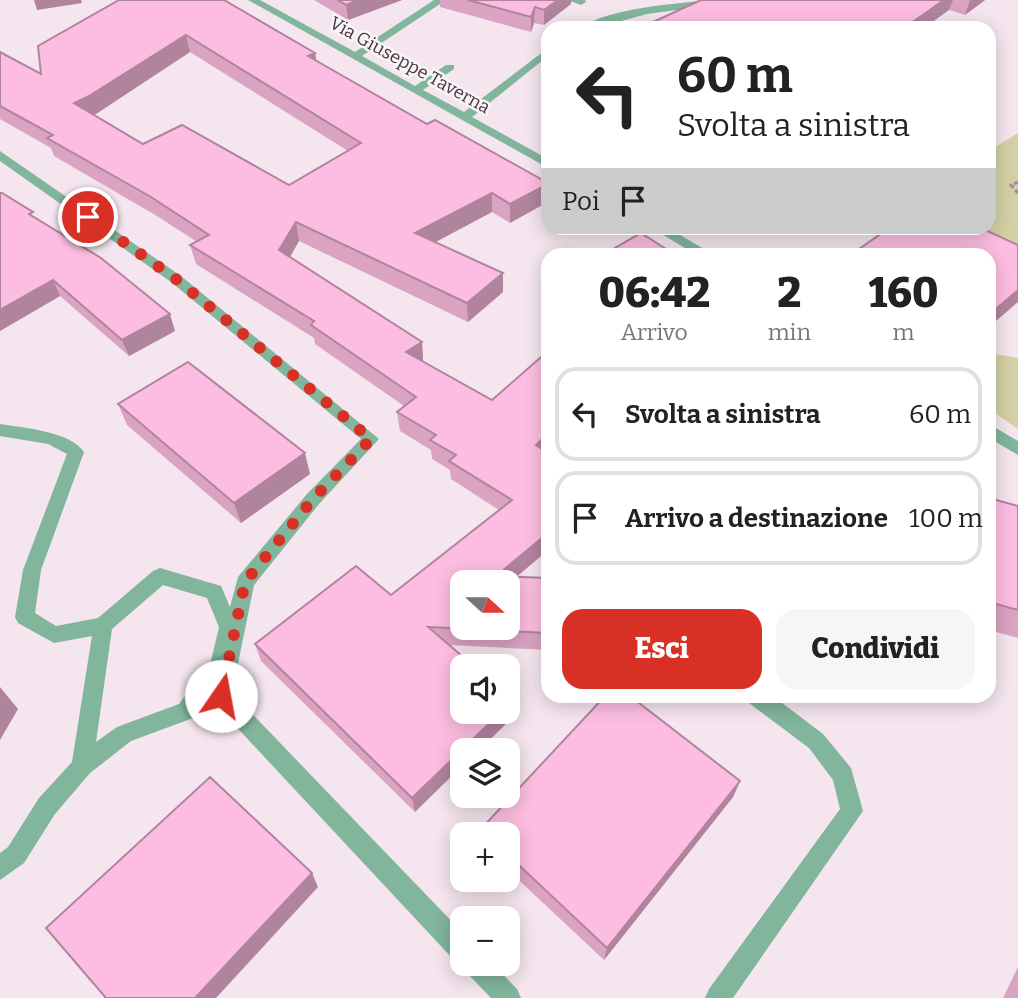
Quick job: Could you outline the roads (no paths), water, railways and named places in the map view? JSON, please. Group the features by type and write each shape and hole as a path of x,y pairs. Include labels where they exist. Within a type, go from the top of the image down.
{"street":[{"name":"Via Giuseppe Taverna","path":"253,0 541,160"},
{"path":"356,56 441,0"},
{"path":"604,21 642,11 724,2"},
{"path":"465,117 541,57"},
{"path":"416,90 450,67"},
{"path":"0,155 176,279 371,439 313,499 245,582 221,696 450,937"},
{"path":"672,235 695,248"},
{"path":"0,430 52,439 76,452 32,570 25,617 54,635 103,625 160,576 214,592 229,627 220,664 186,711 124,734 82,766 47,806 16,855 0,869"},
{"path":"996,435 1018,449"},
{"path":"82,766 103,625"},
{"path":"718,998 852,811 843,775 816,741 765,703"},
{"path":"487,976 508,998"}]}
